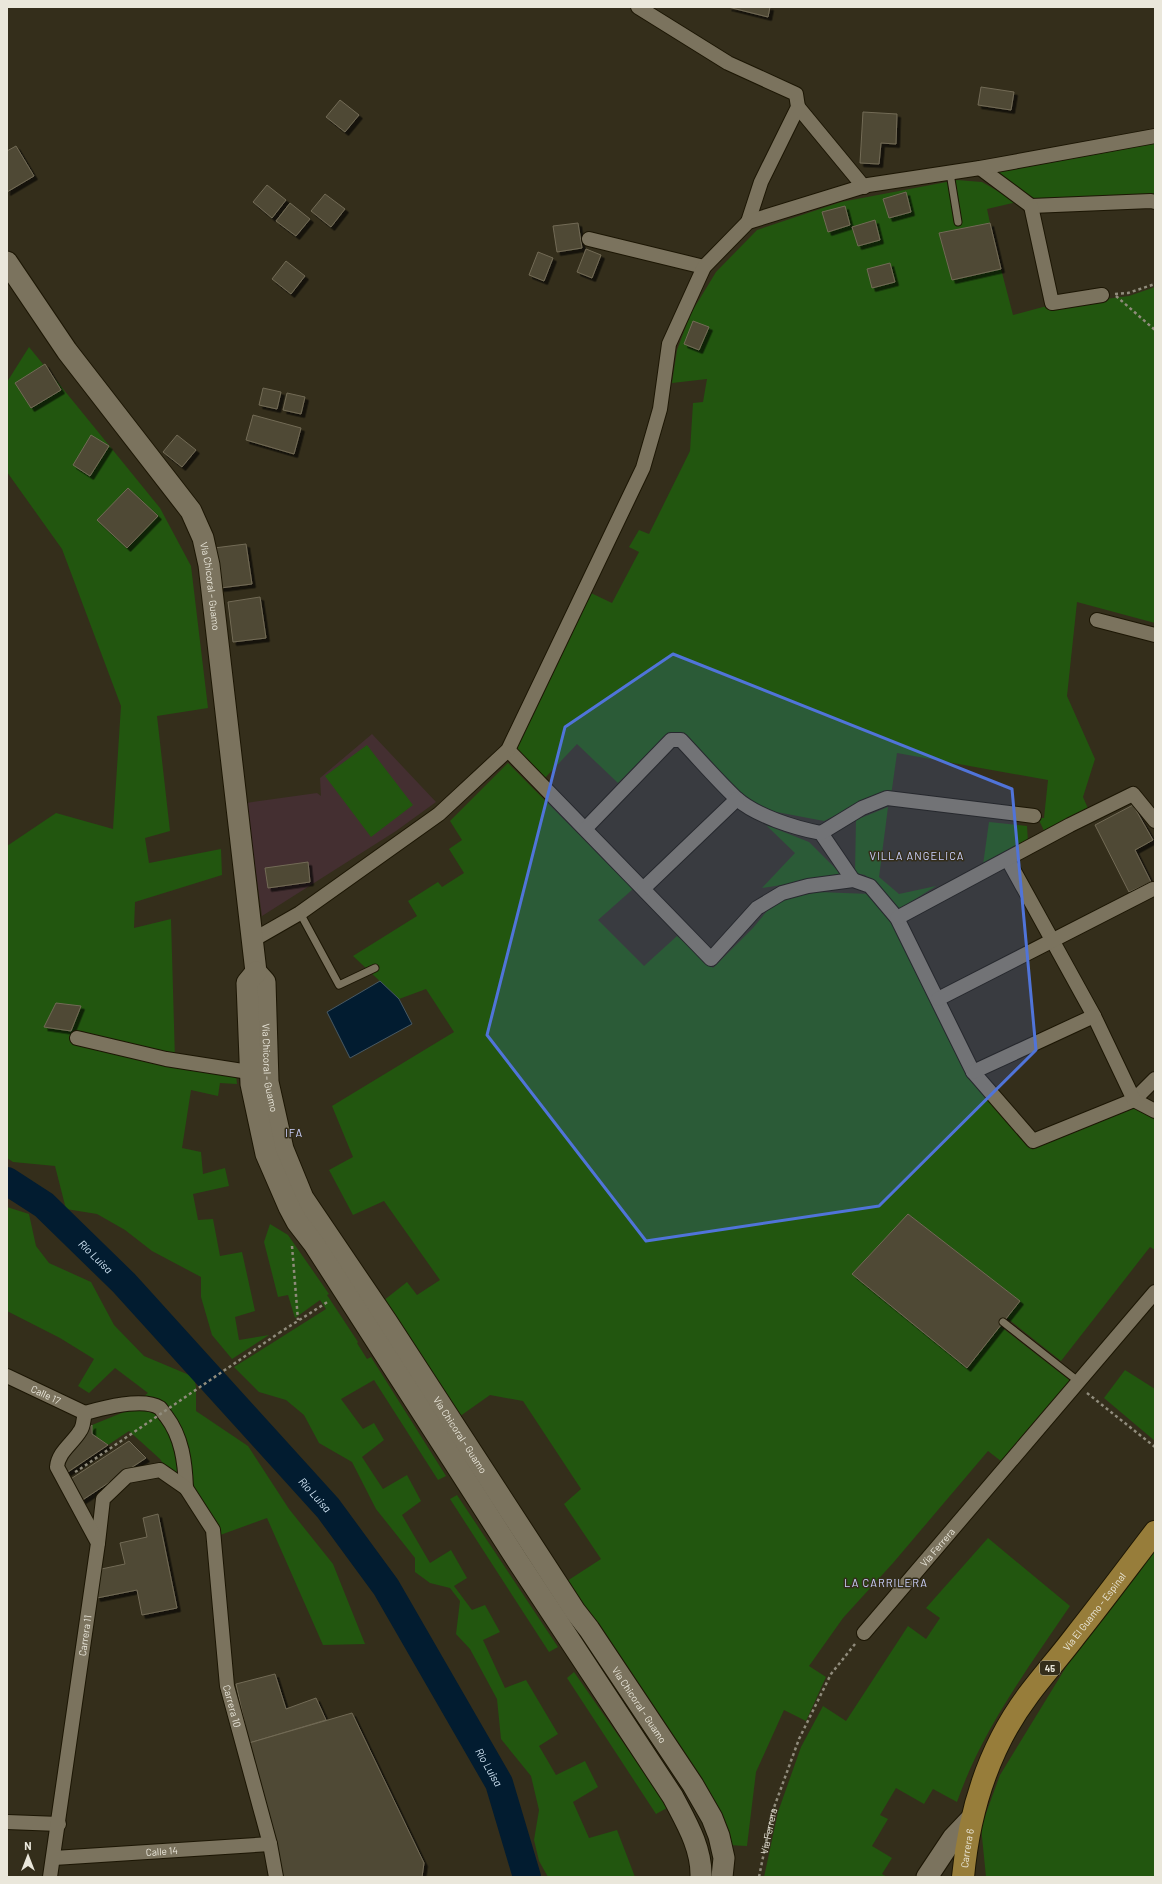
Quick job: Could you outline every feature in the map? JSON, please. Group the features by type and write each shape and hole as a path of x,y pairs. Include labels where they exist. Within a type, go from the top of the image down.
{"main road":[{"name":"Vía El Guamo - Espinal","path":"972,1819 981,1787 997,1747 1013,1718 1028,1695 1155,1532"},
{"name":"Carrera 6","path":"963,1877 972,1819"}],"street":[{"path":"638,7 728,63 796,94 798,107 864,187"},
{"path":"253,940 300,913 439,814 508,750 643,468 660,409 669,344 704,267 748,222 761,182 798,107"},
{"path":"748,222 864,187 980,168 1155,136"},
{"path":"980,168 1031,206 1155,202"},
{"path":"1031,206 1052,303 1108,294"},
{"path":"589,239 704,267"},
{"name":"Vía Chicoral - Guamo","path":"7,262 67,350 191,511 203,538 209,565 253,940 256,972 247,983 256,1079 266,1154 289,1207 297,1222 321,1240 470,1466 575,1612 589,1629 693,1785 712,1818 719,1836 724,1858 722,1877"},
{"path":"1097,620 1155,635"},
{"path":"586,828 671,740 681,740 737,798 749,807 793,827 821,833 862,808 887,798 1034,816"},
{"path":"508,750 586,828 711,958 757,908 782,893 808,886 853,880 870,886 897,918 973,1072 1033,1141 1134,1100 1155,1079"},
{"path":"897,918 1008,860 1070,825 1133,794 1155,821"},
{"path":"644,888 737,798"},
{"path":"821,833 853,880"},
{"path":"1008,860 1094,1016 1134,1100 1155,1111"},
{"path":"938,999 1153,889"},
{"path":"973,1072 1094,1016"},
{"path":"77,1038 256,1079"},
{"name":"Vía Chicoral - Guamo","path":"321,1240 344,1292 386,1338"},
{"name":"Vía Ferrera","path":"864,1633 1040,1428 1079,1385 1155,1292"},
{"name":"Calle 17","path":"7,1376 85,1413"},
{"path":"98,1543 57,1467 58,1460 83,1426 85,1413 112,1405 144,1404 160,1408 174,1427 184,1460 186,1488"},
{"name":"Vía Chicoral - Guamo","path":"470,1466 517,1560 673,1797 696,1844 702,1863 701,1877"},
{"name":"Carrera 11","path":"50,1877 59,1824 103,1499 127,1476 160,1470 186,1488"},
{"name":"Carrera 10","path":"186,1488 213,1530 228,1686 270,1844 276,1877"},
{"path":"571,1640 589,1629"},
{"path":"927,1877 953,1838 972,1819"},
{"path":"7,1822 59,1824"},
{"name":"Calle 14","path":"54,1858 270,1844"}],"lane":[{"path":"950,173 958,222"},
{"path":"300,913 339,985 375,968"},
{"path":"1003,1322 1079,1385"}],"path":[{"path":"1108,294 1128,293 1155,284"},
{"path":"1108,294 1155,330"},
{"path":"292,1245 298,1320"},
{"path":"80,1469 298,1320 344,1292"},
{"path":"1079,1385 1155,1447"},
{"name":"Vía Ferrera","path":"759,1877 772,1813 799,1740 830,1674 864,1633"}],"highlighted area":[{"path":"673,654 1012,789 1036,1050 879,1206 646,1241 487,1035 565,727"}],"shaded area":[{"path":"372,734 436,802 396,831 262,916 246,803 317,793 321,796 320,778"}],"green space":[{"path":"1155,138 1155,199 1033,203 988,170"},
{"path":"957,180 982,182 1017,202 987,209 990,223 939,233 952,280 1001,269 1013,315 1043,307 1129,296 1155,287 1155,623 1077,602 1067,696 1095,759 1083,797 1090,813 1046,835 1038,818 1044,818 1048,780 897,753 891,796 870,798 824,821 756,808 683,736 667,734 618,783 577,744 544,779 515,750 591,593 612,603 639,552 629,547 639,530 649,534 690,451 693,403 703,402 707,379 672,383 677,350 691,313 716,272 757,230 841,202"},
{"path":"29,347 160,508 191,566 208,708 157,716 170,831 145,838 149,863 221,849 222,875 135,902 134,928 171,919 175,1060 235,1066 237,1084 220,1083 218,1096 191,1090 182,1148 201,1152 203,1174 225,1168 229,1186 193,1194 198,1220 213,1219 220,1256 242,1252 255,1311 235,1317 239,1340 269,1335 232,1359 212,1335 201,1297 201,1277 152,1251 125,1230 97,1214 66,1209 55,1166 13,1162 7,1158 7,846 56,813 113,829 121,706 62,549 7,472 7,382"},
{"path":"367,745 413,805 371,837 325,776"},
{"path":"508,763 633,889 598,920 644,966 677,936 713,968 753,928 767,911 787,898 818,892 870,894 896,923 969,1076 1032,1146 1132,1105 1155,1117 1155,1250 1150,1247 1061,1361 1007,1318 1019,1301 908,1214 852,1274 967,1368 1000,1326 1072,1382 1006,1465 988,1451 893,1563 843,1618 809,1666 826,1677 806,1721 784,1710 756,1772 747,1846 728,1845 564,1583 601,1559 564,1504 581,1489 523,1401 490,1395 456,1419 378,1305 407,1282 417,1295 440,1280 384,1201 353,1215 329,1170 353,1157 332,1106 454,1032 426,989 399,999 353,956 417,916 408,901 438,882 442,887 464,873 449,849 462,840 450,821"},
{"path":"888,807 879,877 899,894 936,886 898,910 865,875 855,873 856,820"},
{"path":"989,822 1027,826 1028,842 983,865"},
{"path":"766,825 809,842 843,876 762,888 795,853"},
{"path":"7,1207 29,1214 36,1246 49,1263 91,1282 114,1325 144,1356 194,1377 196,1387 196,1411 248,1446 289,1509 333,1564 365,1644 323,1645 267,1518 212,1538 160,1459 129,1431 108,1445 92,1434 92,1425 124,1412 148,1393 115,1368 89,1393 78,1386 94,1359 60,1338 7,1311"},
{"path":"270,1224 288,1235 329,1294 327,1295 358,1342 357,1343 367,1359 371,1357 446,1476 438,1480 374,1380 341,1399 363,1429 374,1423 384,1440 362,1457 383,1489 407,1475 421,1501 402,1515 430,1563 451,1550 467,1578 454,1586 472,1610 485,1605 500,1632 483,1640 505,1688 526,1680 558,1734 539,1746 556,1775 585,1761 598,1787 573,1802 589,1838 617,1830 635,1877 548,1877 539,1861 534,1840 539,1810 531,1776 501,1739 497,1699 470,1649 456,1634 460,1601 450,1588 430,1583 415,1572 415,1558 376,1509 352,1462 319,1443 304,1415 286,1400 259,1392 234,1367 326,1309 320,1300 295,1318 288,1295 278,1297 264,1242"},
{"path":"1125,1370 1155,1389 1155,1441 1104,1398"},
{"path":"457,1495 558,1647 549,1652 450,1499"},
{"path":"988,1538 1070,1606 1007,1700 979,1750 967,1775 957,1802 933,1789 924,1804 896,1788 880,1815 888,1819 872,1846 892,1858 882,1874 887,1877 764,1877 778,1812 801,1747 823,1706 846,1721 908,1626 926,1639 940,1618 926,1608"},
{"path":"1155,1541 1155,1877 986,1877 981,1827 1000,1775 1082,1641"},
{"path":"574,1672 659,1794 667,1808 656,1814 567,1678"}],"water":[{"path":"380,981 399,999 412,1024 350,1058 327,1012"}],"building":[{"path":"728,7 770,7 768,17"},
{"path":"981,87 1014,92 1011,110 978,105"},
{"path":"340,100 359,115 345,132 326,117"},
{"path":"863,112 897,114 896,144 881,143 879,164 860,163"},
{"path":"16,146 34,176 7,192 7,151"},
{"path":"267,185 286,200 272,218 253,202"},
{"path":"906,192 911,212 889,218 883,199"},
{"path":"325,194 345,209 331,227 311,211"},
{"path":"290,203 310,219 296,236 276,221"},
{"path":"845,206 850,225 828,232 822,212"},
{"path":"875,220 880,240 858,246 852,227"},
{"path":"578,223 582,248 557,252 553,226"},
{"path":"990,223 1001,269 952,280 939,233"},
{"path":"586,249 601,255 592,278 577,272"},
{"path":"538,252 553,258 544,281 529,275"},
{"path":"286,261 305,276 291,294 272,279"},
{"path":"890,263 895,282 872,288 867,269"},
{"path":"693,321 709,327 699,350 684,344"},
{"path":"45,364 61,390 31,408 15,383"},
{"path":"263,388 281,392 277,409 259,405"},
{"path":"287,393 305,397 301,414 283,410"},
{"path":"253,415 301,428 294,454 246,440"},
{"path":"91,435 109,446 90,476 73,465"},
{"path":"177,435 196,450 182,467 163,452"},
{"path":"128,488 158,516 127,548 97,520"},
{"path":"246,544 252,584 220,588 214,548"},
{"path":"260,597 266,638 233,642 228,602"},
{"path":"1133,805 1153,840 1135,850 1151,882 1129,892 1095,825"},
{"path":"308,862 310,882 268,888 265,868"},
{"path":"56,1003 81,1006 71,1031 44,1027"},
{"path":"908,1214 1020,1301 967,1368 852,1274"},
{"path":"92,1425 92,1434 108,1445 65,1474 59,1463"},
{"path":"129,1441 146,1458 75,1505 63,1484"},
{"path":"158,1514 177,1608 142,1615 137,1590 97,1598 92,1571 125,1564 120,1543 147,1537 143,1518"},
{"path":"275,1674 286,1709 316,1698 326,1720 249,1743 236,1684"},
{"path":"352,1713 424,1863 422,1877 272,1877 249,1743"}],"waterway":[{"name":"Río Luisa","path":"7,1181 44,1205 124,1283 328,1508 386,1587 499,1783 527,1877"}],"district":[{"name":"VILLA ANGELICA","path":"917,855"},
{"name":"IFA","path":"294,1132"},
{"name":"LA CARRILERA","path":"886,1582"}]}
